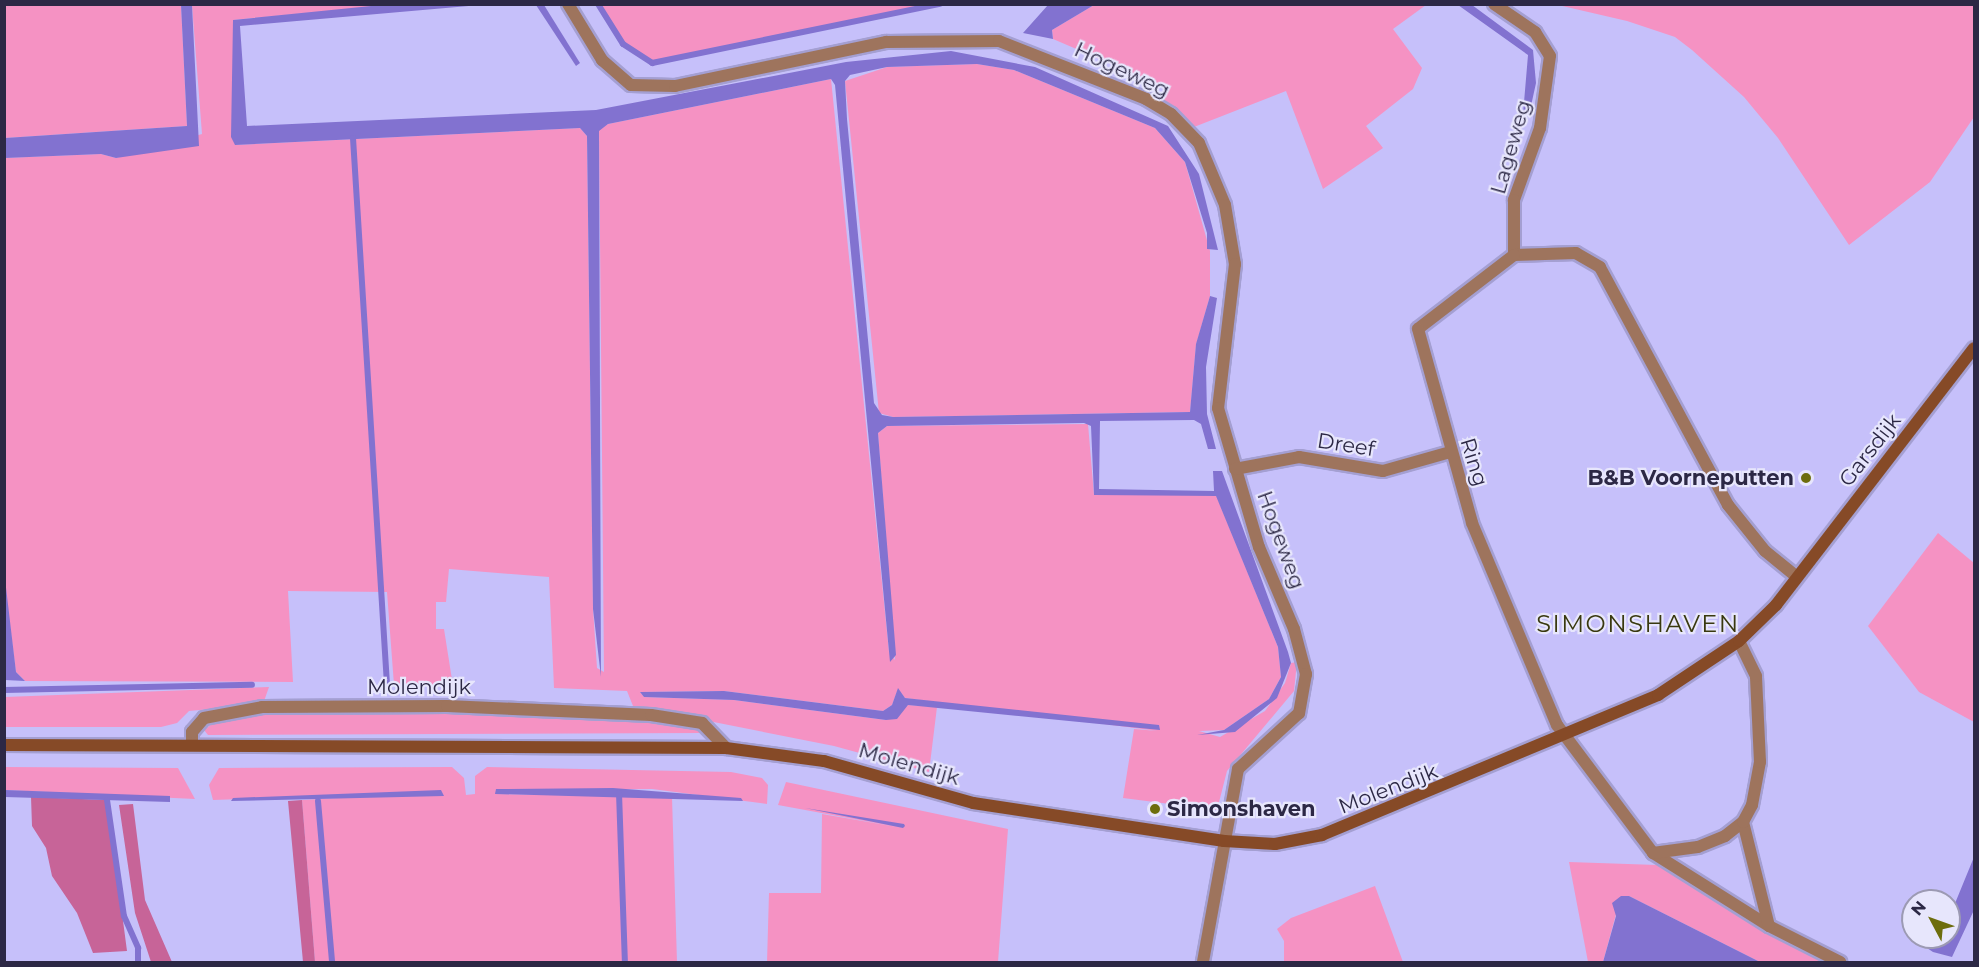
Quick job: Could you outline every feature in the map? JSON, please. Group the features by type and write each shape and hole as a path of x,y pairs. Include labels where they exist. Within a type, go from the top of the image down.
{"main road":[{"name":"Garsdijk","path":"1797,577 1974,348"},
{"name":"Molendijk","path":"4,745 726,748 824,761 973,803 1224,841 1275,844 1322,835 1658,695 1739,641 1797,577"}],"street":[{"name":"Hogeweg","path":"568,4 602,60 631,85 675,86 886,42 953,38 999,41 1075,68 1172,114 1207,157 1231,233 1235,282 1218,408 1235,469 1306,674 1299,713 1238,769 1203,963"},
{"name":"Lageweg","path":"1494,4 1534,32 1550,56 1540,128 1514,200 1514,255"},
{"path":"1514,255 1576,253 1600,267 1728,505 1765,551 1797,577"},
{"name":"Ring","path":"1514,255 1418,329 1450,452 1472,523 1542,691 1618,813 1653,853 1768,926 1840,963"},
{"name":"Dreef","path":"1235,469 1299,457 1383,471 1450,452"},
{"path":"1739,641 1756,676 1760,762 1743,822 1768,926"},
{"name":"Molendijk","path":"192,744 192,732 204,718 262,707 447,706 651,715 702,723 726,748"},
{"path":"1653,853 1698,847 1743,822"}],"shaded area":[{"path":"391,4 480,5 240,26 247,126 596,110 846,62 951,51 1035,67 1168,126 1199,174 1218,250 1207,249 1207,233 1185,162 1155,128 1014,70 977,64 887,67 850,75 845,81 847,119 874,403 882,415 893,417 1190,412 1196,344 1210,296 1217,298 1206,367 1207,414 1216,449 1208,449 1201,424 1194,420 1100,421 1099,489 1214,491 1213,471 1222,471 1291,663 1277,698 1235,732 1197,735 1224,730 1269,699 1281,677 1278,647 1216,496 1094,495 1091,426 1084,423 887,426 878,433 896,655 890,662 835,85 831,79 608,124 599,131 601,677 593,609 587,136 580,128 235,145 231,137 233,20"},
{"path":"4,5 181,5 187,126 5,138"},
{"path":"181,5 192,5 199,146 116,158 101,154 5,158 5,138 187,126"},
{"path":"192,5 391,5 233,20 235,145 580,128 587,136 593,609 597,668 604,672 599,130 608,124 831,79 889,652 895,660 878,433 887,426 1088,424 1094,495 1216,495 1278,647 1281,677 1269,699 1224,730 1199,731 1220,737 1265,711 1285,683 1291,663 1297,662 1294,691 1227,771 1217,810 1123,798 1134,729 1158,731 905,698 898,689 892,705 883,711 724,691 640,692 644,697 734,700 886,720 908,705 937,707 929,772 834,746 633,706 627,691 554,688 549,577 449,569 446,602 436,602 436,629 444,629 453,686 394,685 387,592 288,591 293,682 25,681 16,672 4,579 4,158 101,154 116,158 202,134"},
{"path":"536,5 544,5 580,63 576,66"},
{"path":"598,5 940,5 652,63 623,44"},
{"path":"1048,5 1094,5 1052,30 1053,39 1023,33"},
{"path":"1094,5 1426,5 1393,29 1422,68 1413,89 1366,126 1383,148 1323,189 1286,91 1194,127 1158,100 1165,87 1053,39 1052,30"},
{"path":"1458,5 1472,5 1533,50 1536,83 1529,115 1523,114 1528,55"},
{"path":"1558,5 1974,5 1974,117 1930,182 1849,245 1778,138 1744,97 1692,50 1675,37 1627,21"},
{"path":"977,64 1014,70 1155,128 1185,162 1210,251 1210,296 1196,345 1190,412 893,417 879,413 845,81 887,67"},
{"path":"1938,533 1974,563 1974,722 1919,692 1868,626"},
{"path":"5,579 16,672 25,681 5,680"},
{"path":"269,687 263,704 189,711 177,723 161,727 5,727 5,697"},
{"path":"898,688 905,698 1159,725 1160,730 908,705 897,719 886,720 734,700 644,697 640,692 724,691 883,711 892,705"},
{"path":"467,712 630,717 702,728 705,733 208,735 204,730 216,721 265,714"},
{"path":"5,767 178,768 195,799 5,790"},
{"path":"452,767 464,778 466,795 475,794 475,776 487,767 731,772 762,778 768,785 767,804 652,789 496,790 496,794 672,797 677,962 315,962 302,800 445,792 213,800 209,785 219,768"},
{"path":"786,782 1008,829 998,962 767,962 769,893 821,893 822,814 903,828 778,805"},
{"path":"613,788 741,798 743,801 495,794 496,789"},
{"path":"5,790 170,796 170,802 5,797"},
{"path":"441,790 444,796 231,801 233,798"},
{"path":"31,797 107,800 127,951 93,953 77,913 52,876 46,848 32,826"},
{"path":"302,800 315,962 303,962 288,801"},
{"path":"133,804 145,900 172,962 151,962 135,913 119,805"},
{"path":"805,808 904,824 905,826 903,828"},
{"path":"1974,857 1974,910 1961,938 1961,889"},
{"path":"1569,862 1657,865 1828,962 1760,962 1629,896 1621,896 1603,962 1588,962"},
{"path":"1375,886 1403,962 1284,962 1284,941 1277,929 1291,918"},
{"path":"1621,896 1629,896 1760,962 1603,962 1616,916 1612,903"},
{"path":"1928,949 1956,949 1952,957"}],"waterway":[{"path":"598,4 623,44 652,63 940,4"},
{"path":"353,138 387,685"},
{"path":"4,690 252,685"},
{"path":"619,793 625,962"},
{"path":"107,800 124,916 138,948 138,962"},
{"path":"318,801 332,962"}],"place":[{"name":"B&B Voorneputten","path":"1806,478"},
{"name":"Simonshaven","path":"1155,809"}],"district":[{"name":"SIMONSHAVEN","path":"1638,624"}]}
